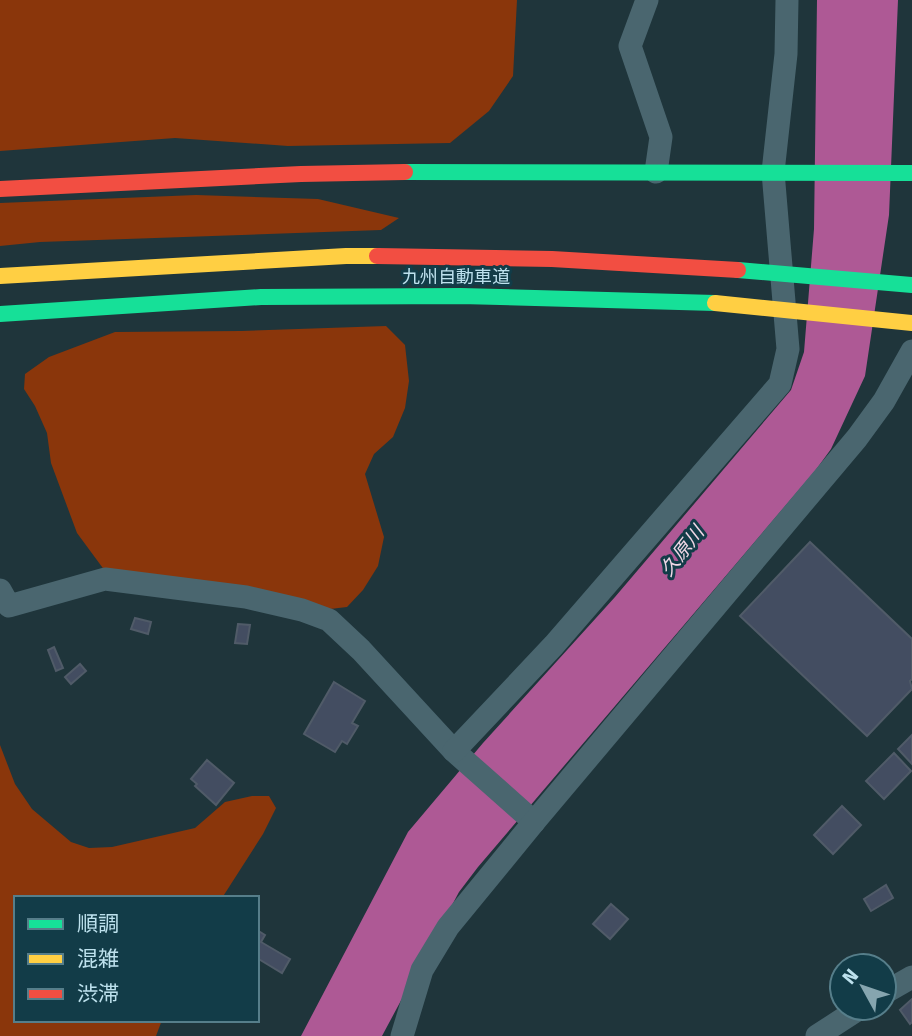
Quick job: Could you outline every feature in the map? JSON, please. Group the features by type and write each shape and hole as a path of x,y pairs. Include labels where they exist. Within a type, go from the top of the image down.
{"main road":[{"path":"0,188 301,174 483,171 912,173"},
{"name":"九州自動車道","path":"0,275 346,256 552,259 718,268 912,285"},
{"name":"九州自動車道","path":"0,314 261,297 559,297 719,303 912,323"}],"street":[{"path":"647,0 630,46 661,137 656,172"},
{"path":"454,751 554,645 780,384 788,349 773,172 786,54 788,0"},
{"path":"402,1036 422,970 448,927 528,816 858,438 884,401 912,351"},
{"path":"0,590 9,606 105,579 246,597 302,610 329,620 353,642 454,751 528,816"},
{"path":"817,1036 838,1022"}],"shaded area":[{"path":"0,0 517,0 513,76 489,111 450,143 288,146 175,138 0,151"},
{"path":"196,195 318,199 399,218 381,230 40,242 0,246 0,203"},
{"path":"386,326 405,345 409,381 405,408 393,437 374,454 365,474 384,537 378,566 363,590 347,607 330,609 105,571 77,533 51,463 47,433 24,389 25,374 49,357 115,332"},
{"path":"0,745 15,784 32,809 71,842 89,848 112,847 195,828 225,802 252,796 269,796 276,808 263,834 223,896 14,896 14,1022 161,1022 156,1036 0,1036"}],"water":[{"name":"久原川","path":"817,0 898,0 889,215 865,376 831,449 478,867 459,892 382,1036 301,1036 408,832 483,743 615,597 791,390 804,352 814,229"}],"building":[{"path":"810,542 912,639 912,689 867,736 740,616"},
{"path":"135,618 151,622 148,634 131,629"},
{"path":"238,624 250,625 247,644 235,643"},
{"path":"54,647 63,668 56,671 48,650"},
{"path":"80,664 86,671 71,684 65,677"},
{"path":"334,682 365,701 352,723 358,726 347,744 342,741 335,752 304,734"},
{"path":"912,735 912,764 898,749"},
{"path":"894,753 911,771 884,799 866,781"},
{"path":"207,760 234,783 216,805 191,779"},
{"path":"842,806 861,825 833,854 814,835"},
{"path":"886,885 893,898 871,911 864,899"},
{"path":"611,904 628,919 610,939 593,924"},
{"path":"259,931 265,935 261,942 290,959 282,973 259,959"},
{"path":"912,999 912,1022 910,1024 900,1010"}],"traffic: fast":[{"path":"405,172 912,173"},
{"path":"738,270 912,285"},
{"path":"0,314 261,297 461,296 715,303"}],"traffic: slow":[{"path":"0,276 377,256"},
{"path":"715,303 912,323"}],"traffic: jam":[{"path":"0,189 301,174 405,172"},
{"path":"377,256 552,259 738,270"}]}
